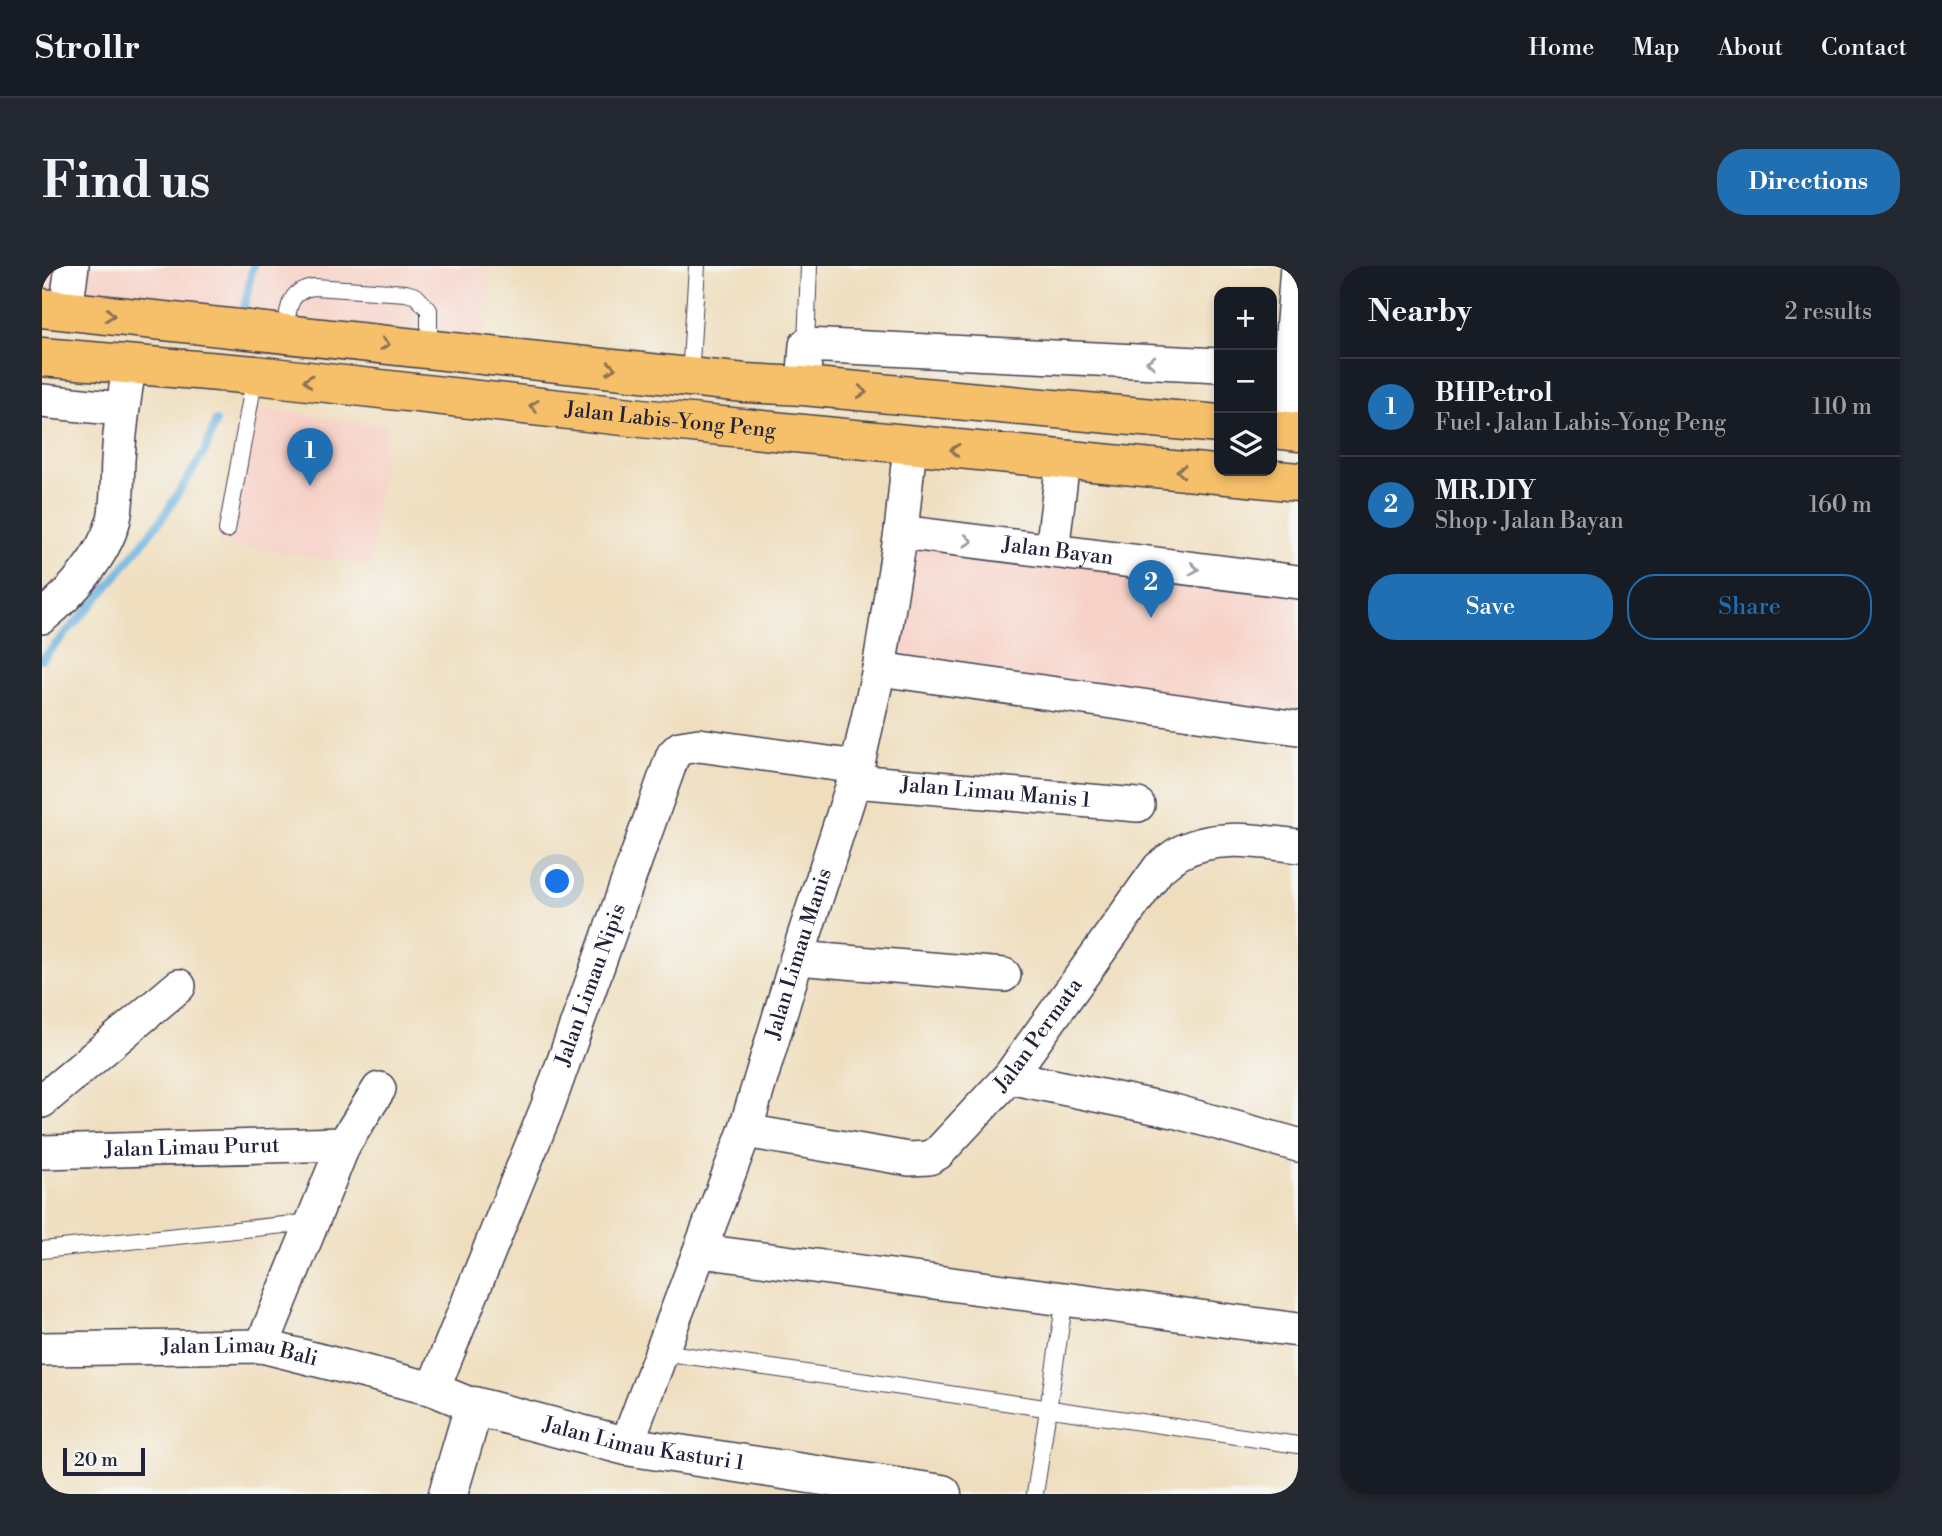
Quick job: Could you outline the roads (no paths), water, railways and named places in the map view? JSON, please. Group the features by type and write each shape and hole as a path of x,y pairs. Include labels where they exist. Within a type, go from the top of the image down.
{"highway":[{"path":"54,309 745,383 1214,424"},
{"name":"Jalan Labis-Yong Peng","path":"42,357 255,375 663,421 1298,482"}],"street":[{"path":"1285,430 1286,369 1297,266"},
{"path":"54,309 62,269"},
{"path":"803,386 806,345 1214,365"},
{"path":"42,617 59,604 83,577 102,546 114,519 122,409 130,364"},
{"path":"42,401 122,409"},
{"name":"Jalan Limau Manis","path":"626,1447 737,1155 855,774 879,669 901,532 911,445"},
{"path":"1052,551 1063,461"},
{"name":"Jalan Bayan","path":"901,532 1298,582"},
{"path":"879,669 1298,728"},
{"name":"Jalan Limau Nipis","path":"433,1389 550,1101 673,755 680,748 699,745 855,774"},
{"name":"Jalan Limau Manis 1","path":"855,774 1138,805"},
{"name":"Jalan Permata","path":"737,1155 929,1158 946,1146 1009,1077 1159,868 1180,852 1199,845 1253,841 1298,846"},
{"path":"797,958 1004,975"},
{"path":"42,1101 179,986"},
{"path":"1009,1077 1174,1111 1298,1145"},
{"path":"262,1346 344,1144 379,1089"},
{"name":"Jalan Limau Purut","path":"42,1152 344,1144"},
{"path":"701,1251 1298,1330"},
{"name":"Jalan Limau Bali","path":"42,1349 262,1346 433,1389"},
{"name":"Jalan Limau Kasturi 1","path":"433,1389 474,1406 626,1447 942,1494"},
{"path":"448,1494 474,1406"}],"lane":[{"path":"690,377 698,266"},
{"path":"806,345 809,266"},
{"path":"285,332 290,300 305,288 407,293 416,296 429,310 429,349"},
{"path":"227,530 255,375"},
{"path":"42,1250 313,1222"},
{"path":"1035,1494 1065,1299"},
{"path":"662,1352 1298,1445"}],"waterway":[{"path":"242,316 253,266"},
{"path":"42,659 107,588 163,517 205,451 216,421"}],"place":[{"name":"BHPetrol","path":"310,486"},
{"name":"MR.DIY","path":"1151,618"}]}
